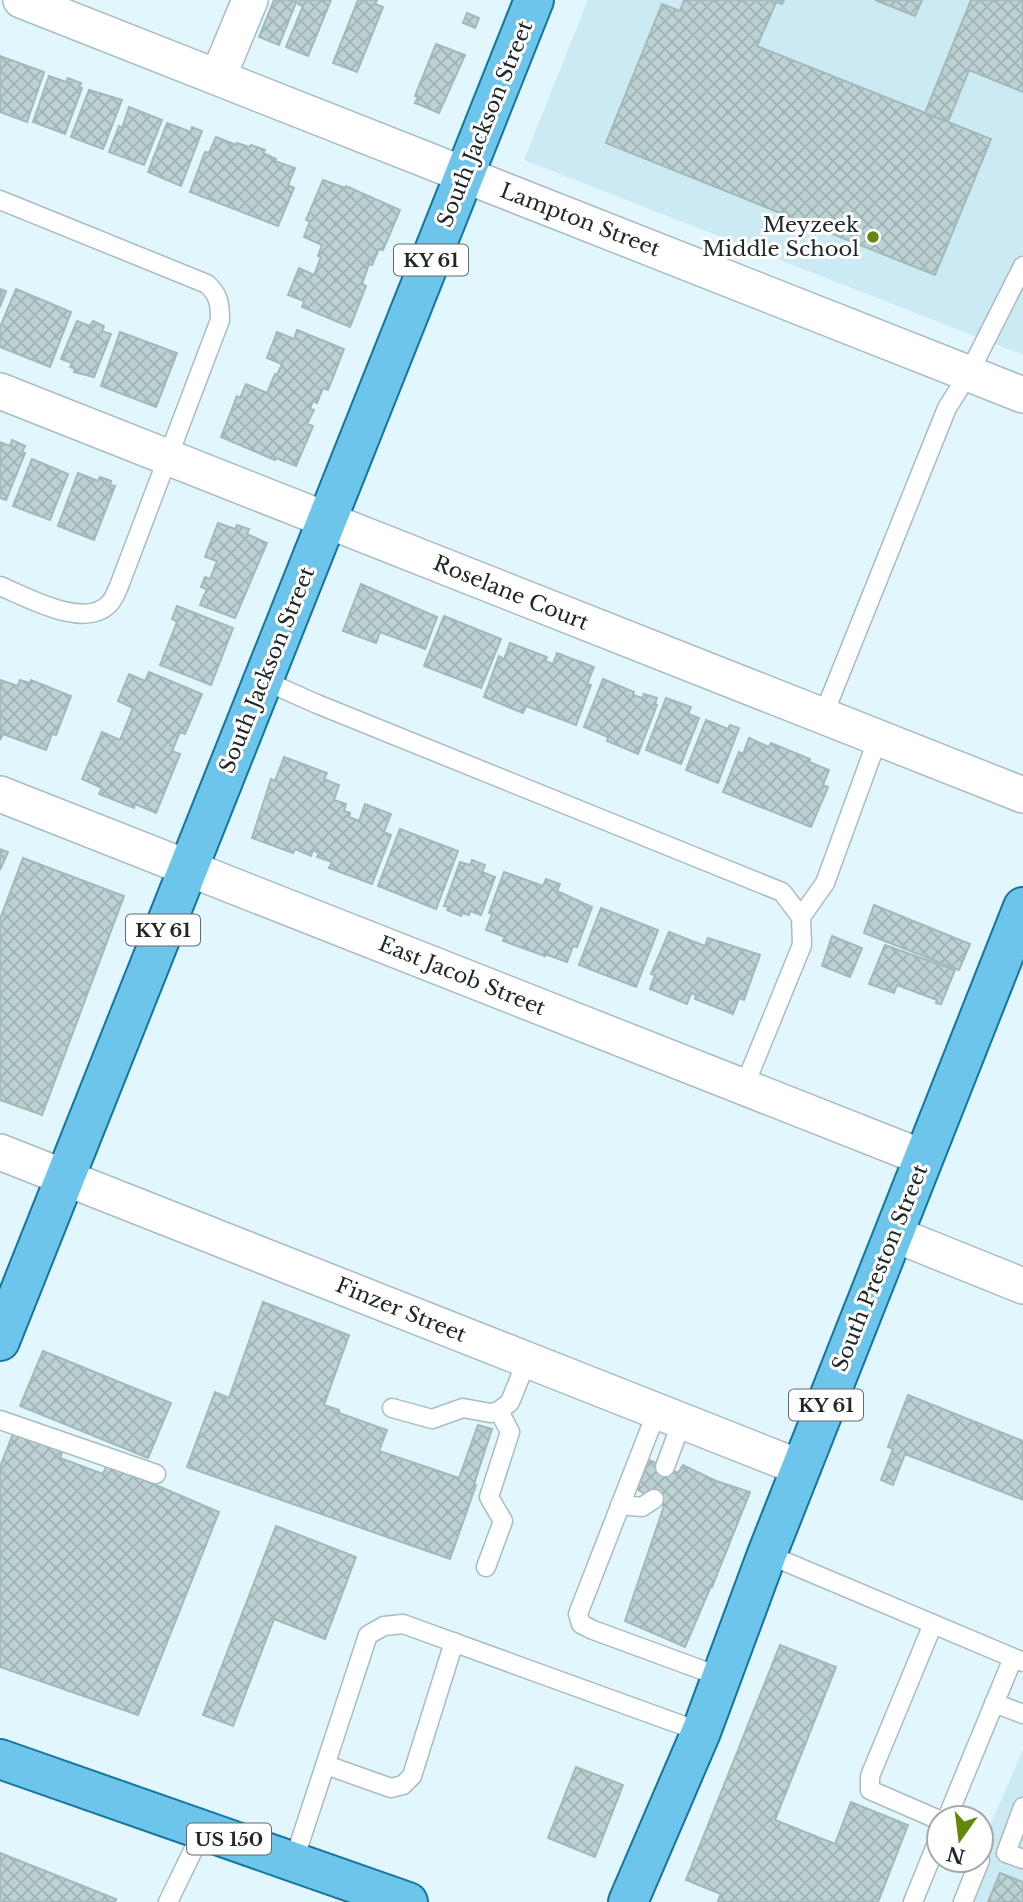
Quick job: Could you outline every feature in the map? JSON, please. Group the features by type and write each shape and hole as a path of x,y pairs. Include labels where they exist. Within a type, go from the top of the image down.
{"main road":[{"name":"South Jackson Street","path":"0,1341 18,1277 65,1177 534,0"},
{"name":"South Preston Street","path":"628,1902 701,1732 767,1554 1023,907"},
{"name":"US 150","path":"0,1759 408,1902"}],"street":[{"name":"Lampton Street","path":"21,0 1023,395"},
{"path":"218,78 250,0"},
{"name":"Roselane Court","path":"0,391 1023,795"},
{"name":"East Jacob Street","path":"0,794 924,1158"},
{"name":"Finzer Street","path":"0,1152 801,1468"},
{"path":"894,1234 1023,1286"}],"lane":[{"path":"0,200 207,284 216,292 220,306 220,320 119,586 109,604 97,613 82,615 64,611 0,586"},
{"path":"823,716 947,408 969,373 1023,266"},
{"path":"263,680 782,892 801,917 802,945 744,1087"},
{"path":"801,917 825,883 878,738"},
{"path":"392,1408 432,1419 463,1408 490,1413 499,1411 510,1402 527,1360"},
{"path":"486,1567 503,1521 489,1497 510,1432 499,1411"},
{"path":"665,1467 669,1416"},
{"path":"669,1416 620,1505 578,1614 582,1624 722,1677"},
{"path":"0,1420 156,1474"},
{"path":"620,1505 642,1507 654,1499"},
{"path":"767,1554 1018,1660 994,1703 953,1804"},
{"path":"294,1860 368,1635 384,1626 403,1624 701,1732"},
{"path":"925,1814 870,1790 870,1776 933,1624"},
{"path":"326,1765 391,1788 403,1785 412,1776 454,1642"},
{"path":"994,1703 1023,1714"},
{"path":"1006,1853 1023,1807"},
{"path":"167,1902 203,1830"},
{"path":"995,1853 1023,1859"},
{"path":"913,1902 925,1872"},
{"path":"963,1902 975,1874"}],"shaded area":[{"name":"Meyzeek Middle School","path":"588,0 1023,0 1023,355 524,160"},
{"path":"1023,1750 1023,1902 956,1902 973,1874 995,1874 995,1814"}],"building":[{"path":"274,0 297,0 279,45 259,37"},
{"path":"300,0 331,0 308,56 286,47 303,6 298,4"},
{"path":"358,0 377,0 375,4 383,7 357,72 333,63"},
{"name":"Meyzeek Middle School","path":"684,0 784,0 782,4 776,2 757,46 991,139 935,275 606,143 662,4 680,11"},
{"path":"875,0 922,0 915,16"},
{"path":"971,0 1023,0 1023,92 969,70 948,122 925,113"},
{"path":"467,13 479,18 475,28 463,23"},
{"path":"436,44 465,55 439,113 415,103 418,97 415,96"},
{"path":"0,56 44,72 27,122 0,112"},
{"path":"49,76 66,82 68,78 81,83 79,87 82,88 65,134 33,122"},
{"path":"89,90 122,100 103,149 71,137"},
{"path":"129,107 162,120 144,165 109,152 119,126 122,128"},
{"path":"167,123 191,132 192,127 202,131 181,186 148,172"},
{"path":"216,137 236,145 251,145 265,150 263,153 276,159 275,161 295,168 288,185 294,188 278,226 190,192 205,152 209,153"},
{"path":"323,180 345,188 346,186 400,210 383,250 379,249 372,265 369,264 362,284 366,286 350,327 302,307 304,301 288,295 299,268 314,275 321,257 318,256 322,245 304,237 310,221 306,220"},
{"path":"0,289 6,291 0,307"},
{"path":"16,289 71,312 50,367 0,347 0,327"},
{"path":"77,321 90,326 93,321 104,326 102,331 111,334 94,377 74,372 75,369 70,367 72,363 61,359"},
{"path":"297,330 344,349 328,390 323,388 317,403 313,401 310,409 314,410 307,424 313,426 296,466 221,437 237,396 240,398 246,384 267,393 275,374 277,375 282,364 267,358 277,332 294,339"},
{"path":"120,332 177,353 156,407 101,386"},
{"path":"12,440 25,446 22,452 25,453 6,500 0,498 0,442 10,446"},
{"path":"32,459 68,474 50,520 13,506"},
{"path":"78,473 98,481 100,477 111,481 110,485 115,486 94,540 58,526"},
{"path":"218,523 235,529 237,525 249,529 247,534 267,543 235,618 200,605 207,589 201,587 205,577 210,579 217,561 205,557"},
{"path":"361,584 437,617 425,649 380,632 376,643 343,631"},
{"path":"177,606 233,628 211,685 160,665 177,622 172,619"},
{"path":"444,616 501,639 481,688 424,666"},
{"path":"510,643 547,657 545,661 553,664 557,653 594,667 587,684 591,685 576,725 526,706 523,713 484,697 499,656 504,659"},
{"path":"149,672 202,694 185,734 180,732 172,751 180,754 156,813 135,804 134,808 99,794 102,788 82,779 102,732 120,740 133,708 118,701 129,674 145,681"},
{"path":"603,679 634,692 633,695 642,698 644,694 657,698 657,705 638,754 607,741 608,737 584,727"},
{"path":"0,680 18,686 20,680 30,683 31,680 71,696 56,735 52,734 46,750 3,734 0,740"},
{"path":"666,698 691,707 688,714 699,718 681,764 646,750"},
{"path":"706,720 728,729 730,725 739,728 718,783 686,770"},
{"path":"749,738 769,747 771,743 829,770 823,785 828,787 811,827 723,792 739,752 743,754"},
{"path":"284,757 327,773 324,779 339,785 334,800 346,804 344,811 350,813 349,817 359,821 365,804 391,814 384,832 391,835 372,884 329,868 332,862 317,857 319,853 313,850 311,856 295,849 293,853 252,838 271,779 275,781"},
{"path":"400,829 458,851 436,909 378,886"},
{"path":"0,849 8,852 0,870"},
{"path":"23,858 124,896 42,1115 0,1100 0,919"},
{"path":"472,860 485,865 482,872 495,877 481,915 470,911 469,915 462,913 461,916 444,906 460,862 470,865"},
{"path":"504,872 543,886 546,879 560,884 557,891 592,907 577,947 573,946 567,962 503,941 505,937 486,930 492,914 489,913"},
{"path":"874,905 970,944 959,970 864,933"},
{"path":"601,908 658,930 636,987 579,965"},
{"path":"669,932 705,946 708,938 760,955 744,1000 739,998 733,1014 695,999 696,995 691,993 687,1004 650,989 655,975 651,974"},
{"path":"832,936 862,948 850,977 822,966"},
{"path":"885,945 955,970 941,1004 897,985 894,993 869,984"},
{"path":"263,1302 349,1335 324,1405 387,1430 379,1451 459,1478 478,1425 492,1429 450,1559 187,1467 215,1392 229,1398"},
{"path":"43,1351 171,1403 148,1458 20,1406"},
{"path":"908,1395 1023,1441 1023,1500 905,1454 893,1485 881,1480 893,1449 888,1447"},
{"path":"14,1431 63,1450 60,1458 103,1474 107,1464 219,1512 138,1715 0,1667 0,1467"},
{"path":"649,1460 678,1473 683,1465 716,1481 750,1492 685,1647 625,1621 664,1506 637,1489"},
{"path":"276,1526 356,1557 325,1639 274,1619 233,1726 203,1715"},
{"path":"780,1645 836,1667 775,1820 835,1844 851,1802 908,1825 878,1902 721,1902 718,1901 721,1894 686,1880"},
{"path":"576,1767 623,1785 595,1857 548,1838"},
{"path":"0,1853 116,1899 115,1902 0,1902"},
{"path":"1000,1873 1023,1882 1023,1902 988,1902"}],"place":[{"name":"Meyzeek Middle School","path":"873,237"}]}
